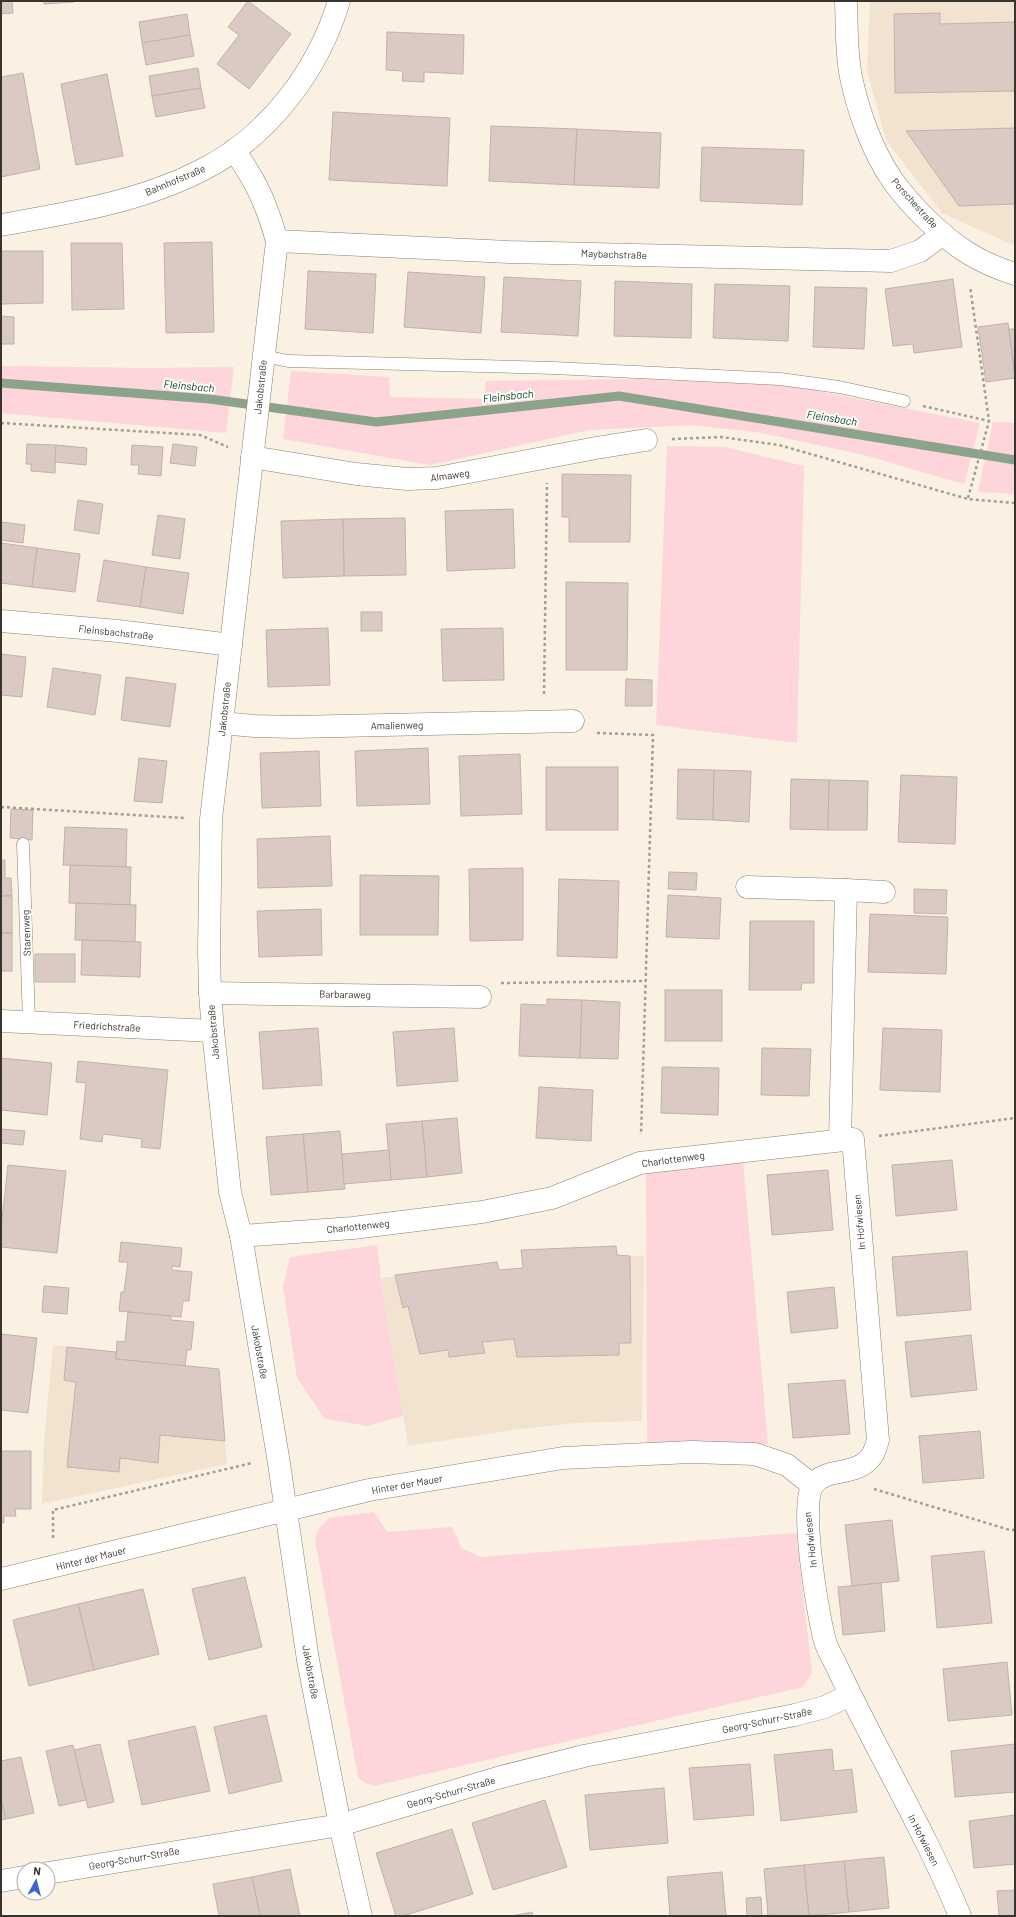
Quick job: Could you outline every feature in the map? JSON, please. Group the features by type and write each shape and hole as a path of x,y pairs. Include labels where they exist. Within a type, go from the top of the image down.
{"street":[{"name":"Bahnhofstraße","path":"1,225 126,199 166,186 202,170 234,150 266,123 289,98 308,72 323,44 340,1"},
{"name":"Porschestraße","path":"846,1 851,76 861,115 874,146 893,181 943,234 968,253 1015,274"},
{"name":"Jakobstraße","path":"234,150 257,185 267,206 277,241 211,820 209,950 210,993 230,1192 241,1236 278,1457 308,1660 340,1825 361,1916"},
{"name":"Maybachstraße","path":"277,241 509,252 891,261 920,251 943,234"},
{"name":"Almaweg","path":"253,449 356,474 407,479 437,478 646,440"},
{"name":"Fleinsbachstraße","path":"1,621 118,631 231,645"},
{"name":"Amalienweg","path":"222,724 294,727 573,721"},
{"path":"747,887 884,892"},
{"path":"846,890 846,1140"},
{"name":"Barbaraweg","path":"210,993 480,997"},
{"name":"Friedrichstraße","path":"1,1021 29,1021 213,1031"},
{"name":"Charlottenweg","path":"241,1236 353,1228 482,1212 552,1198 640,1163 846,1140"},
{"name":"In Hofwiesen","path":"846,1140 878,1440 873,1454 862,1467 823,1477 812,1485 807,1507 817,1609 826,1642 850,1695 923,1837 960,1916"},
{"name":"Hinter der Mauer","path":"1,1578 53,1567 369,1490 570,1457 692,1452 755,1454 787,1465 812,1485"},
{"name":"Georg-Schurr-Straße","path":"56,1872 340,1825 501,1777 577,1758 795,1715 825,1707 850,1695"},
{"path":"1,1881 16,1878"}],"lane":[{"path":"263,364 288,361 554,368 780,379 839,387 904,401"},
{"name":"Starenweg","path":"23,844 29,1021"}],"path":[{"path":"968,253 970,290 989,421 968,499"},
{"path":"904,401 989,421"},
{"path":"1,423 200,435 253,449"},
{"path":"646,440 722,437 779,445 968,499 1015,503"},
{"path":"543,721 547,458"},
{"path":"573,721 597,733 653,735 640,1163"},
{"path":"1,807 211,820"},
{"path":"480,997 503,981 646,981"},
{"path":"846,1140 1015,1118"},
{"path":"53,1567 53,1510 278,1457"},
{"path":"842,1472 874,1489 946,1512 1010,1530 1015,1530"}],"shaded area":[{"path":"870,1 1015,1 1015,246 942,213 886,140 867,71"},
{"path":"1,366 148,368 234,367 226,433 1,413"},
{"path":"291,371 389,377 390,397 484,399 486,381 641,379 793,386 980,423 964,484 864,455 762,433 693,425 589,430 430,465 283,439"},
{"path":"993,422 1015,423 1015,494 978,492"},
{"path":"667,446 725,447 804,466 797,743 656,725"},
{"path":"743,1161 768,1444 647,1444 646,1173"},
{"path":"377,1245 403,1416 367,1426 325,1419 297,1378 283,1287 290,1257"},
{"path":"616,1246 617,1255 644,1256 642,1421 577,1423 519,1429 408,1446 381,1278 497,1262 499,1270 523,1268 521,1250"},
{"path":"53,1345 116,1352 116,1359 185,1366 225,1441 227,1464 42,1504 44,1441"},
{"path":"374,1512 387,1532 452,1527 462,1548 480,1557 796,1533 812,1672 803,1687 374,1786 365,1783 358,1777 315,1540 318,1530 329,1518"}],"building":[{"path":"1,1 12,1 13,13 1,14"},
{"path":"44,1 74,1 74,2 44,4"},
{"path":"248,1 291,34 249,89 217,64 239,35 228,27"},
{"path":"940,13 940,24 1015,22 1015,91 895,93 894,14"},
{"path":"187,14 190,35 142,43 139,22"},
{"path":"387,32 464,35 463,74 424,72 424,82 402,81 403,71 386,70"},
{"path":"190,35 194,56 146,65 142,43"},
{"path":"198,68 201,88 152,96 149,76"},
{"path":"23,73 40,169 1,177 1,77"},
{"path":"107,74 123,156 76,165 61,84"},
{"path":"201,88 205,108 156,117 152,96"},
{"path":"333,112 450,118 447,186 329,180"},
{"path":"491,126 577,129 574,185 489,181"},
{"path":"1015,128 1015,204 959,206 906,131"},
{"path":"577,129 661,133 659,188 574,185"},
{"path":"702,147 804,150 802,205 700,201"},
{"path":"212,242 214,332 166,333 164,243"},
{"path":"71,243 122,243 124,309 72,310"},
{"path":"1,251 43,251 43,303 1,304"},
{"path":"308,271 376,274 373,333 305,329"},
{"path":"408,272 485,277 481,333 404,327"},
{"path":"504,277 581,281 578,336 501,332"},
{"path":"953,279 962,347 914,353 913,344 893,346 885,289"},
{"path":"615,281 692,284 691,338 614,336"},
{"path":"715,284 790,286 788,341 713,338"},
{"path":"815,287 867,288 864,349 813,347"},
{"path":"1,316 14,317 14,344 1,344"},
{"path":"1008,323 1015,378 986,382 978,327"},
{"path":"1009,329 1015,329 1015,375"},
{"path":"27,444 56,445 55,473 31,471 31,464 26,464"},
{"path":"173,444 197,447 195,466 170,463"},
{"path":"56,445 87,448 86,465 55,462"},
{"path":"132,445 163,447 161,476 138,474 139,465 131,465"},
{"path":"562,474 631,475 630,542 569,542 569,517 562,517"},
{"path":"78,500 103,504 99,534 74,530"},
{"path":"513,509 515,568 447,571 445,511"},
{"path":"158,515 185,519 180,559 152,555"},
{"path":"405,518 406,575 344,576 343,519"},
{"path":"343,519 344,576 283,578 281,521"},
{"path":"1,522 25,525 23,543 1,540"},
{"path":"1,543 37,548 32,587 1,583"},
{"path":"37,548 80,554 75,592 32,587"},
{"path":"104,560 146,567 140,607 97,601"},
{"path":"146,567 189,573 183,614 140,607"},
{"path":"566,582 628,583 627,670 566,670"},
{"path":"361,612 382,612 382,631 361,631"},
{"path":"328,628 330,685 268,687 266,630"},
{"path":"503,628 504,680 443,681 441,629"},
{"path":"1,654 26,657 22,697 1,695"},
{"path":"53,668 101,675 95,715 47,707"},
{"path":"126,677 176,684 170,727 121,720"},
{"path":"626,679 652,680 652,706 625,706"},
{"path":"428,748 430,804 357,806 355,751"},
{"path":"319,751 321,806 262,808 260,753"},
{"path":"520,754 522,814 461,816 459,756"},
{"path":"139,758 167,761 162,803 134,801"},
{"path":"546,767 618,767 618,830 546,830"},
{"path":"678,769 714,770 713,820 677,819"},
{"path":"714,770 751,771 749,822 713,820"},
{"path":"901,775 957,777 955,844 898,842"},
{"path":"791,779 829,780 828,830 790,829"},
{"path":"829,780 868,781 867,830 828,830"},
{"path":"11,809 33,810 32,840 10,838"},
{"path":"65,827 127,829 126,867 63,865"},
{"path":"330,836 332,886 258,888 257,839"},
{"path":"1,860 5,860 5,878 11,878 12,896 1,896"},
{"path":"70,865 131,867 130,905 69,903"},
{"path":"523,868 523,940 470,941 469,869"},
{"path":"669,872 697,873 696,890 668,889"},
{"path":"360,875 439,876 438,935 360,935"},
{"path":"559,879 619,881 617,958 557,956"},
{"path":"914,889 947,890 946,914 914,913"},
{"path":"668,895 721,898 719,939 666,937"},
{"path":"1,896 12,896 12,933 1,933"},
{"path":"76,903 136,905 135,942 75,940"},
{"path":"321,909 322,955 259,957 257,911"},
{"path":"870,914 948,917 946,974 868,972"},
{"path":"750,921 814,921 814,983 802,983 801,990 749,990"},
{"path":"1,933 12,933 12,971 1,971"},
{"path":"82,940 141,942 140,977 81,975"},
{"path":"35,954 75,954 75,982 35,982"},
{"path":"665,990 722,990 722,1041 665,1041"},
{"path":"547,999 582,1000 580,1058 519,1056 521,1004 547,1005"},
{"path":"582,1000 620,1002 618,1059 580,1058"},
{"path":"318,1028 322,1085 263,1089 259,1032"},
{"path":"454,1028 458,1081 397,1086 393,1032"},
{"path":"883,1028 942,1030 940,1092 880,1090"},
{"path":"762,1048 811,1049 809,1096 761,1095"},
{"path":"1,1058 52,1063 47,1115 1,1110"},
{"path":"78,1061 168,1070 160,1149 141,1147 142,1139 103,1134 102,1142 80,1139 86,1083 76,1082"},
{"path":"662,1067 719,1068 718,1115 661,1113"},
{"path":"539,1087 593,1090 591,1141 536,1138"},
{"path":"457,1118 462,1173 427,1177 422,1121"},
{"path":"422,1121 427,1177 391,1180 386,1124"},
{"path":"1,1129 25,1131 23,1145 1,1143"},
{"path":"340,1131 345,1189 308,1192 303,1134"},
{"path":"303,1134 308,1192 271,1195 266,1137"},
{"path":"389,1150 391,1180 344,1184 342,1154"},
{"path":"952,1160 957,1210 896,1216 892,1165"},
{"path":"8,1165 66,1171 57,1253 1,1247 1,1229"},
{"path":"828,1170 833,1230 772,1235 767,1175"},
{"path":"121,1242 182,1248 180,1267 172,1266 172,1270 192,1272 189,1301 183,1301 181,1317 119,1311 121,1292 124,1292 128,1262 119,1262"},
{"path":"616,1246 617,1255 630,1256 631,1343 619,1343 619,1355 517,1357 514,1339 482,1342 485,1353 449,1357 448,1350 420,1354 408,1306 403,1308 395,1275 497,1262 499,1270 523,1268 521,1250"},
{"path":"967,1251 971,1310 897,1316 892,1257"},
{"path":"44,1286 69,1288 67,1314 42,1312"},
{"path":"834,1287 838,1328 791,1333 787,1292"},
{"path":"128,1312 171,1316 171,1320 194,1322 191,1350 187,1350 185,1366 116,1359 117,1341 125,1342"},
{"path":"1,1334 37,1338 28,1413 1,1410"},
{"path":"971,1335 977,1390 911,1397 905,1342"},
{"path":"67,1347 116,1352 116,1359 219,1369 225,1441 160,1435 158,1463 120,1458 119,1472 67,1467 76,1382 64,1380"},
{"path":"845,1380 850,1434 793,1438 788,1384"},
{"path":"980,1431 984,1478 923,1483 919,1436"},
{"path":"1,1451 31,1451 31,1509 15,1509 16,1516 4,1516 4,1523 1,1523"},
{"path":"892,1520 899,1581 852,1586 845,1525"},
{"path":"984,1551 992,1623 937,1628 931,1556"},
{"path":"245,1577 262,1647 209,1660 192,1589"},
{"path":"881,1583 885,1631 843,1635 838,1587"},
{"path":"143,1589 159,1654 94,1670 78,1604"},
{"path":"78,1604 94,1670 29,1686 13,1620"},
{"path":"1007,1662 1012,1715 948,1721 943,1669"},
{"path":"266,1715 282,1781 229,1794 214,1727"},
{"path":"195,1726 210,1791 142,1805 128,1741"},
{"path":"100,1744 114,1802 88,1808 74,1750"},
{"path":"1015,1744 1015,1792 955,1797 951,1751"},
{"path":"73,1745 86,1800 59,1806 46,1751"},
{"path":"832,1749 834,1771 852,1769 857,1812 781,1821 774,1755"},
{"path":"21,1757 34,1813 6,1819 1,1799 1,1761"},
{"path":"750,1764 754,1815 694,1820 689,1768"},
{"path":"664,1788 668,1843 590,1850 585,1795"},
{"path":"1,1799 6,1819 1,1820"},
{"path":"545,1800 567,1867 493,1890 472,1823"},
{"path":"1015,1815 1015,1864 974,1868 969,1821"},
{"path":"452,1829 473,1894 403,1916 396,1916 376,1853"},
{"path":"884,1857 889,1908 849,1912 844,1861"},
{"path":"844,1861 849,1912 809,1916 804,1865"},
{"path":"804,1865 809,1916 768,1916 764,1869"},
{"path":"290,1869 300,1916 260,1916 252,1877"},
{"path":"722,1872 726,1916 670,1916 667,1877"},
{"path":"252,1877 260,1916 219,1916 213,1884"},
{"path":"1015,1890 1015,1916 999,1916 997,1891"},
{"path":"761,1897 762,1916 747,1916 746,1898"},
{"path":"532,1912 533,1916 512,1916"}],"waterway":[{"name":"Fleinsbach","path":"1,383 210,399 376,422 619,396 1015,460"}]}
